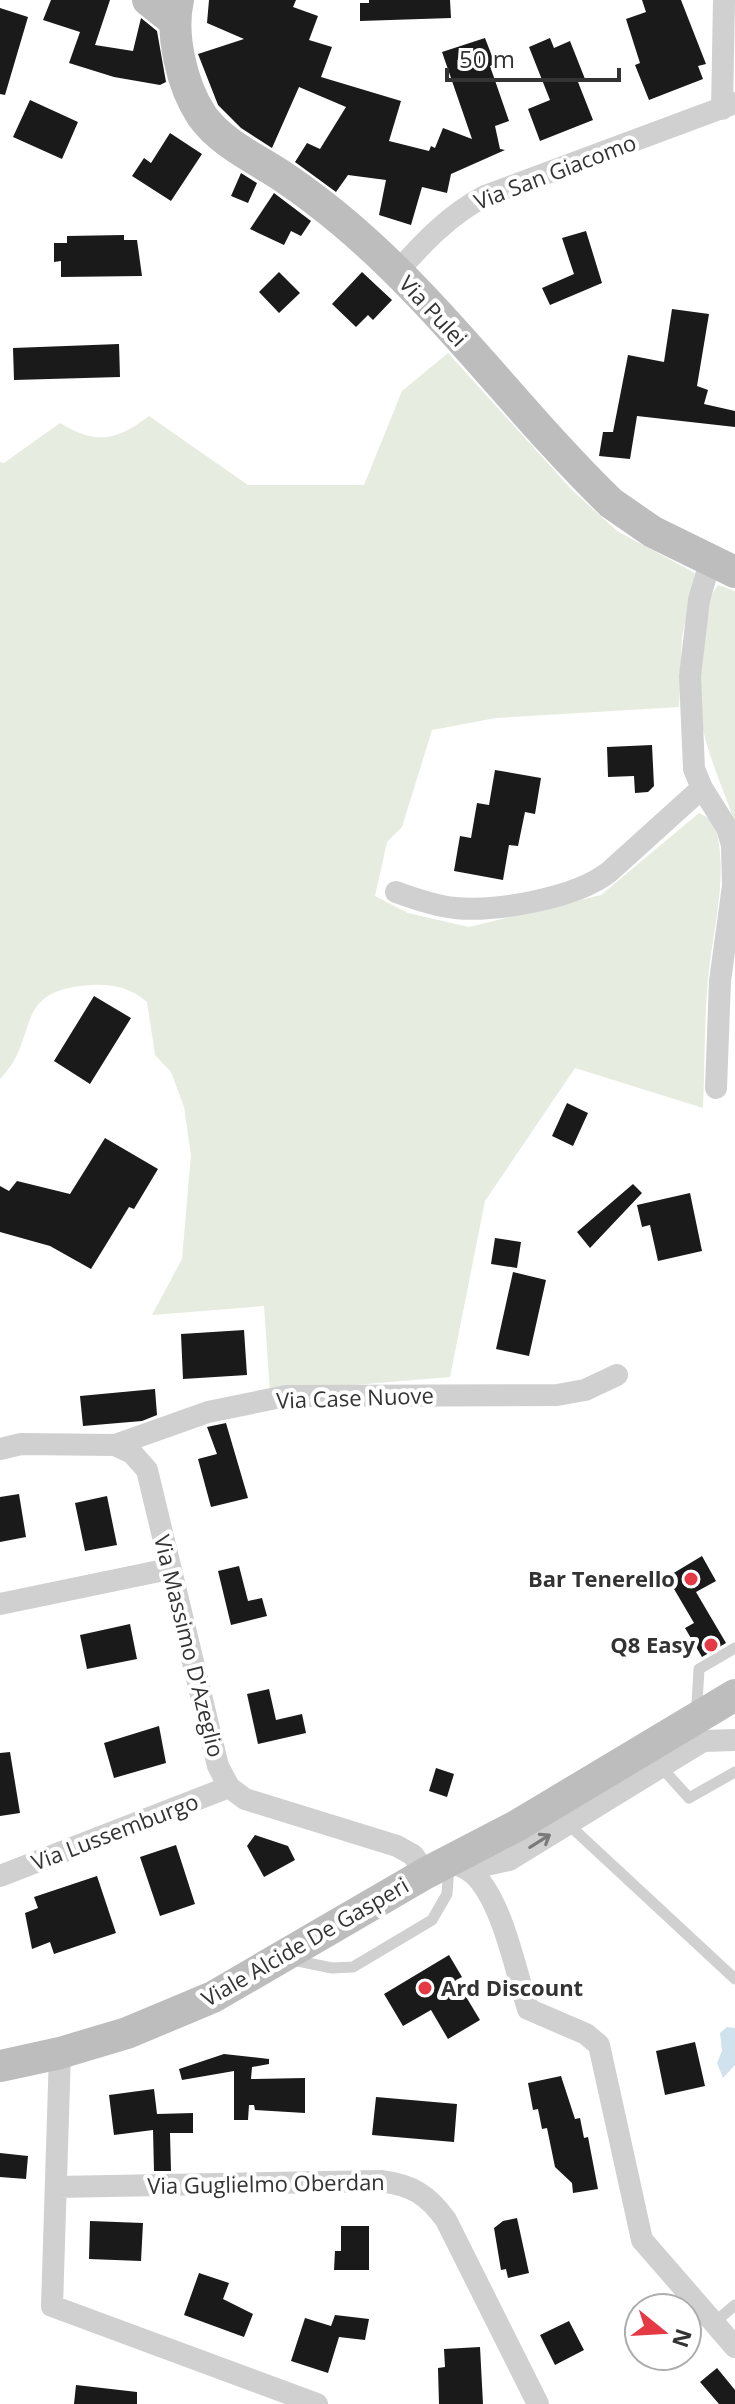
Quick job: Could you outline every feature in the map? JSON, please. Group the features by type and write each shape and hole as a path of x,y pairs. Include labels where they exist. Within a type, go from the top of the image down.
{"main road":[{"path":"148,0 176,10"},
{"name":"Via Pulei","path":"176,10 187,83 203,117 233,146 284,178 343,222 397,272 611,503 653,532 723,567"},
{"path":"450,1863 513,1813 735,1680"},
{"path":"450,1863 690,1736 735,1695"},
{"name":"Viale Alcide De Gasperi","path":"0,2066 60,2053 127,2033 213,1997 450,1863"}],"street":[{"path":"724,0 728,106"},
{"name":"Via San Giacomo","path":"397,272 437,228 462,208 485,196 728,106"},
{"path":"716,1088 720,981 733,886 732,845 727,828 694,769 690,676 697,611 723,567"},
{"path":"396,892 439,905 477,909 572,892 594,884 609,872 702,788"},
{"name":"Via Case Nuove","path":"0,1449 21,1444 115,1445 208,1412 286,1396 557,1395 585,1390 617,1375"},
{"name":"Via Massimo D'Azeglio","path":"115,1445 132,1453 147,1470 218,1766 229,1787 245,1799 397,1846 413,1855 450,1863 481,1881 495,1910 528,2009 586,2034 599,2045 642,2240 715,2322"},
{"path":"0,1604 169,1569"},
{"path":"397,1846 438,1852 450,1863 509,1860 661,1767 690,1736 735,1740"},
{"name":"Via Lussemburgo","path":"0,1876 229,1787"},
{"path":"495,1910 497,1888 509,1860"},
{"path":"60,2053 52,2306 303,2401"},
{"name":"Via Guglielmo Oberdan","path":"57,2187 381,2181 409,2185 433,2202 446,2220 538,2404"},
{"path":"715,2322 735,2347"}],"lane":[{"path":"697,1703 699,1669 735,1648"},
{"path":"661,1767 689,1798 735,1772"},
{"path":"568,1824 735,1979"},
{"path":"280,1958 332,1968 353,1967 432,1920 447,1894 450,1863"},
{"path":"715,2322 735,2305"}],"shaded area":[{"path":"448,353 572,490 617,531 695,573 682,638 679,707 496,718 432,730 402,827 387,842 375,896 408,913 469,927 601,895 699,813 714,821 721,861 707,995 703,1108 575,1068 485,1201 450,1377 270,1392 264,1306 152,1315 182,1259 191,1155 184,1107 171,1072 155,1055 147,1002 127,990 106,985 65,989 48,996 30,1018 13,1063 0,1079 0,462 4,463 60,423 84,435 106,437 126,431 149,416 248,485 364,485 402,391"},
{"path":"718,585 735,591 735,824 708,749 700,708 702,633 705,614"}],"water":[{"path":"727,2027 735,2028 735,2065 723,2078 717,2063 722,2051 720,2033"}],"building":[{"path":"51,0 110,0 95,45 133,51 141,18 157,31 166,82 160,85 114,77 69,63 80,32 43,20"},
{"path":"209,0 296,0 293,7 318,16 309,40 332,47 321,77 401,101 389,141 429,151 431,146 435,148 443,128 472,139 442,52 485,38 495,64 490,66 509,121 495,126 500,149 505,150 451,174 447,193 422,187 411,225 379,215 386,180 348,175 336,192 295,162 307,143 320,149 346,107 299,87 272,148 241,128 218,105 198,54 244,39 207,23"},
{"path":"369,0 450,0 451,18 360,21 360,3 369,3"},
{"path":"642,0 681,0 706,64 698,66 703,79 649,100 635,65 640,63 626,19 646,12"},
{"path":"0,8 28,17 5,95 0,94"},
{"path":"550,38 554,48 570,41 585,79 578,82 593,120 540,141 528,109 550,100 529,47"},
{"path":"30,100 78,122 62,159 13,137"},
{"path":"170,133 202,154 171,201 132,176 144,158 151,163"},
{"path":"241,173 257,183 248,203 231,196"},
{"path":"274,193 311,221 301,236 291,231 284,245 250,229"},
{"path":"586,231 602,283 550,305 542,288 574,274 562,238"},
{"path":"124,235 124,240 137,240 142,276 61,277 61,261 54,262 54,243 67,243 67,236"},
{"path":"279,272 300,293 279,313 259,292"},
{"path":"362,272 392,300 373,320 368,315 356,327 332,304"},
{"path":"672,309 709,314 697,386 708,390 704,404 735,411 735,427 637,416 630,459 599,456 603,432 613,432 628,355 664,362"},
{"path":"119,344 120,377 14,380 13,348"},
{"path":"652,745 654,786 648,792 635,793 634,776 608,777 607,747"},
{"path":"495,770 541,778 535,814 525,812 518,846 509,845 503,880 454,871 460,836 471,838 477,803 489,805"},
{"path":"94,996 131,1018 90,1084 54,1061"},
{"path":"567,1103 588,1113 573,1146 552,1136"},
{"path":"105,1138 158,1169 134,1209 129,1207 91,1269 50,1246 0,1232 0,1186 9,1191 17,1181 70,1194"},
{"path":"633,1184 642,1193 590,1248 577,1232"},
{"path":"690,1193 702,1251 658,1261 650,1225 642,1227 637,1205"},
{"path":"495,1238 521,1242 517,1268 491,1264"},
{"path":"513,1272 546,1280 529,1356 496,1349"},
{"path":"244,1330 247,1375 183,1379 181,1334"},
{"path":"155,1389 157,1415 142,1421 83,1426 80,1396"},
{"path":"226,1423 248,1498 211,1507 198,1459 217,1454 207,1427"},
{"path":"19,1494 26,1537 0,1542 0,1497"},
{"path":"107,1496 117,1545 85,1551 75,1503"},
{"path":"702,1556 716,1581 696,1592 726,1643 702,1657 685,1628 694,1623 667,1577"},
{"path":"239,1566 248,1601 262,1598 267,1616 231,1625 218,1571"},
{"path":"130,1624 137,1659 87,1669 80,1635"},
{"path":"269,1689 276,1720 302,1714 306,1733 258,1744 247,1694"},
{"path":"159,1726 166,1763 114,1778 104,1743"},
{"path":"10,1752 20,1813 0,1816 0,1753"},
{"path":"436,1768 454,1774 447,1797 429,1791"},
{"path":"255,1835 288,1846 295,1860 264,1877 247,1846"},
{"path":"176,1845 195,1904 160,1916 140,1857"},
{"path":"97,1876 116,1933 54,1954 50,1942 32,1949 25,1913 38,1908 34,1897"},
{"path":"449,1955 462,1977 456,1980 480,2020 448,2039 431,2010 403,2026 384,1994"},
{"path":"695,2042 705,2086 665,2095 656,2051"},
{"path":"224,2054 269,2059 269,2064 252,2067 251,2079 305,2078 305,2113 255,2110 254,2105 249,2105 248,2120 234,2120 234,2071 182,2080 179,2069"},
{"path":"561,2076 575,2119 580,2118 584,2138 588,2137 598,2189 573,2193 572,2183 555,2167 547,2128 542,2129 538,2109 533,2110 528,2083"},
{"path":"154,2089 157,2114 193,2113 193,2133 170,2133 171,2171 154,2171 153,2130 114,2135 109,2095"},
{"path":"376,2097 457,2104 454,2142 372,2135"},
{"path":"0,2153 28,2156 26,2179 0,2177"},
{"path":"517,2218 529,2273 508,2278 506,2269 501,2270 494,2228 503,2221"},
{"path":"90,2221 143,2223 141,2261 89,2259"},
{"path":"341,2226 369,2226 369,2270 334,2270 335,2251 341,2251"},
{"path":"199,2273 229,2283 223,2299 253,2314 244,2337 184,2315"},
{"path":"335,2315 369,2319 365,2340 339,2337 328,2373 291,2361 305,2318 331,2326"},
{"path":"569,2321 584,2350 555,2365 540,2335"},
{"path":"480,2347 483,2404 439,2404 438,2368 445,2367 444,2349"},
{"path":"717,2368 735,2390 735,2404 719,2404 700,2382"},
{"path":"76,2385 137,2392 137,2404 74,2404"}],"place":[{"name":"Bar Tenerello","path":"691,1579"},
{"name":"Q8 Easy","path":"711,1645"},
{"name":"Ard Discount","path":"425,1988"}]}
